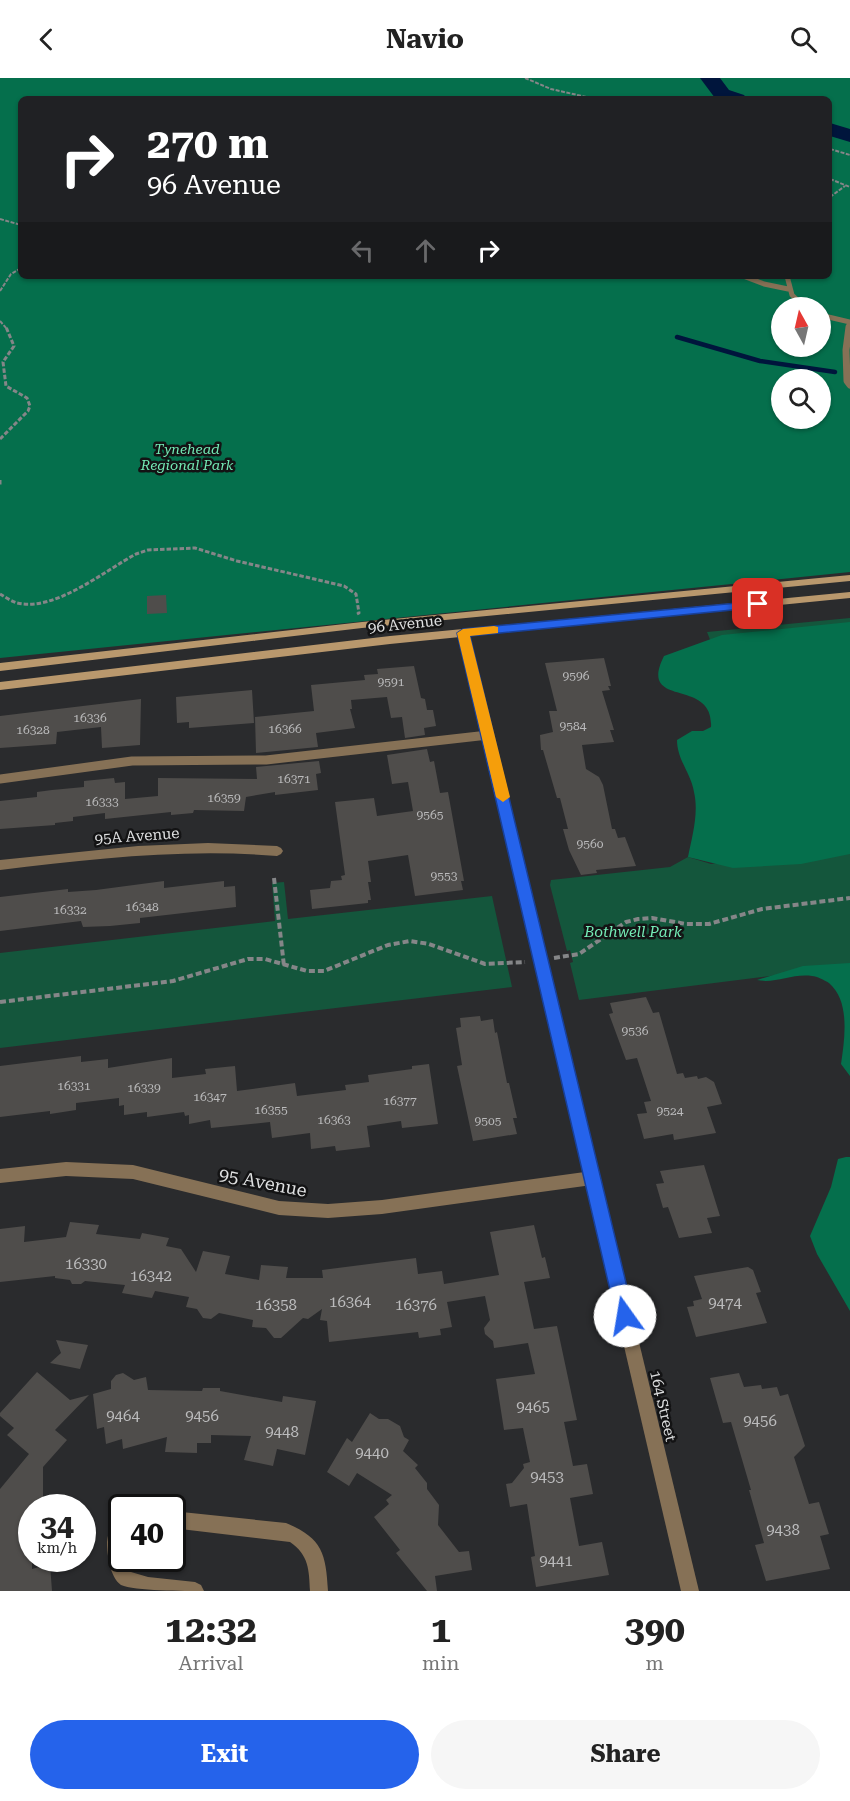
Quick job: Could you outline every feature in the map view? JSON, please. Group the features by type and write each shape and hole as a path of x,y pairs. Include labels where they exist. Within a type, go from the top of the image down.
{"main road":[{"name":"96 Avenue","path":"0,667 362,625 850,578"},
{"name":"96 Avenue","path":"0,686 317,648 850,596"},
{"path":"463,633 498,612"}],"street":[{"name":"164 Street","path":"463,633 690,1591"},
{"name":"95A Avenue","path":"0,865 138,851 244,847 277,851"},
{"name":"95 Avenue","path":"0,1176 66,1169 132,1172 279,1208 328,1211 382,1207 592,1179"},
{"path":"186,1521 286,1532 300,1536 311,1549 318,1566 319,1591"},
{"path":"122,1572 125,1578 135,1583 195,1591"}],"lane":[{"path":"751,279 788,289"},
{"path":"787,279 788,289 792,297"},
{"path":"831,318 850,322 846,350 850,384"},
{"path":"0,779 132,761 266,760 488,735"}],"path":[{"path":"525,78 551,90 580,96"},
{"path":"832,150 850,155"},
{"path":"832,180 850,187"},
{"path":"845,186 850,193"},
{"path":"832,196 845,186"},
{"path":"0,219 18,224"},
{"path":"0,291 11,274 18,270"},
{"path":"0,321 5,324 14,346 3,362 6,386 27,398 30,406 28,411 0,439"},
{"path":"0,480 0,485"},
{"path":"0,594 17,604 28,605 55,600 136,554 148,550 195,548 206,549 237,561 336,583 351,589 356,594 359,613"},
{"path":"274,878 284,966"},
{"path":"551,958 579,954 626,922 638,919 709,924 762,909 850,898"},
{"path":"0,1002 173,981 196,977 242,960 257,958 303,971 320,972 338,968 391,944 408,940 429,942 480,963 496,965 528,962"}],"green space":[{"name":"Tynehead Regional Park","path":"0,78 850,78 850,572 0,658"},
{"name":"Bothwell Park","path":"850,618 850,986 842,967 579,1000 570,963 573,962 570,950 567,951 550,885 551,880 670,867 688,857 711,864 796,855 707,632"},
{"path":"850,622 850,854 801,864 733,868 688,857 696,808 692,785 679,754 677,740 692,731 703,731 711,727 709,712 701,702 668,689 660,683 658,672 664,656 722,635"},
{"path":"284,882 288,919 492,896 512,987 0,1048 0,953 275,921 272,883"},
{"path":"850,963 850,1076 841,1064 844,1042 843,1009 836,991 829,983 805,975 771,981 757,980 803,966"},
{"path":"850,1157 850,1311 817,1254 810,1236 831,1187 838,1159"}],"building":[{"path":"166,595 167,613 147,614 147,596"},
{"path":"604,658 611,686 608,686 610,690 602,691 614,730 610,730 614,742 582,745 586,769 599,777 603,785 612,829 615,829 618,838 625,837 636,866 596,870 597,873 581,875 569,850 563,829 568,829 560,798 557,798 543,750 541,750 540,735 553,732 549,711 557,711 545,663"},
{"path":"414,666 421,698 425,699 427,710 433,710 436,726 424,728 425,735 405,738 402,717 391,718 387,697 351,700 352,709 350,709 355,728 316,733 318,747 256,753 255,717 314,711 311,685 365,680 364,675 378,674 377,669"},
{"path":"252,690 254,723 189,728 189,722 177,723 176,697"},
{"path":"141,699 140,745 102,748 101,727 57,732 56,744 0,748 0,716"},
{"path":"427,749 430,762 434,761 440,793 448,792 464,881 461,881 463,890 415,896 408,855 368,861 371,900 368,900 368,903 312,909 310,890 330,888 331,881 342,880 341,876 345,875 335,802 374,798 377,816 413,811 408,782 392,784 387,755"},
{"path":"319,761 321,773 316,774 318,790 275,795 275,792 246,797 244,811 194,810 193,813 171,815 171,812 105,819 105,813 73,817 73,821 55,823 55,825 0,829 0,801 37,797 37,792 84,787 84,781 114,778 115,783 125,782 125,799 158,796 158,778 257,779 256,767"},
{"path":"164,881 164,888 224,881 224,887 235,886 236,907 140,918 140,923 83,927 81,921 0,931 0,897 68,889 68,892 96,890"},
{"path":"646,997 653,1013 659,1012 677,1074 683,1073 685,1078 706,1077 714,1082 722,1104 707,1107 716,1133 674,1140 673,1134 644,1139 637,1114 647,1113 644,1102 651,1101 637,1058 626,1060 609,1014 613,1013 610,1003"},
{"path":"480,1016 481,1021 493,1019 517,1118 513,1118 517,1134 473,1141 457,1066 462,1065 456,1028 461,1027 460,1018"},
{"path":"81,1056 81,1062 108,1059 108,1068 172,1058 172,1078 206,1074 205,1069 235,1066 237,1091 295,1083 297,1096 346,1090 345,1085 369,1082 368,1075 412,1069 412,1066 429,1064 438,1124 402,1128 401,1121 367,1126 370,1147 336,1151 335,1146 311,1149 310,1133 272,1138 270,1122 211,1128 210,1120 189,1124 189,1115 185,1116 184,1112 147,1117 147,1112 124,1115 124,1105 119,1106 119,1098 76,1103 76,1110 0,1117 0,1066"},
{"path":"704,1165 720,1216 707,1218 712,1233 679,1238 668,1207 663,1208 656,1184 664,1183 660,1171"},
{"path":"70,1222 99,1225 96,1234 140,1239 142,1233 169,1238 166,1246 181,1249 196,1272 203,1251 230,1256 225,1274 259,1280 261,1265 288,1267 286,1278 323,1278 322,1270 416,1258 418,1274 442,1271 444,1284 499,1275 490,1232 534,1225 542,1258 545,1257 550,1278 524,1282 534,1329 557,1326 577,1420 564,1422 573,1466 587,1464 593,1494 570,1498 579,1546 602,1542 609,1575 536,1587 531,1557 535,1556 527,1504 510,1507 506,1484 512,1483 524,1468 523,1464 530,1462 523,1428 504,1430 496,1379 535,1374 528,1343 494,1348 493,1341 485,1334 484,1328 490,1320 485,1296 447,1302 452,1327 440,1329 441,1335 419,1338 418,1332 329,1342 327,1321 320,1320 322,1309 308,1319 303,1318 281,1338 274,1338 266,1328 252,1327 253,1320 219,1313 211,1319 203,1318 197,1309 186,1307 189,1297 155,1291 152,1298 122,1293 125,1285 85,1281 81,1284 72,1284 70,1280 55,1278 55,1276 0,1282 0,1229 25,1226 24,1242 66,1237"},
{"path":"748,1267 753,1270 761,1292 756,1293 767,1323 696,1337 687,1307 694,1306 693,1301 702,1299 694,1276"},
{"path":"56,1340 88,1345 80,1369 50,1363 61,1353"},
{"path":"37,1372 70,1400 89,1395 55,1430 67,1440 43,1467 43,1494 18,1494 18,1572 51,1572 52,1591 0,1591 0,1489 29,1454 7,1435 14,1428 0,1416 0,1413"},
{"path":"123,1373 134,1380 146,1377 148,1390 202,1391 203,1388 220,1388 220,1391 282,1402 283,1396 316,1401 305,1455 277,1449 273,1466 244,1460 251,1436 211,1435 211,1443 197,1443 197,1453 165,1452 167,1437 123,1449 122,1439 106,1444 104,1427 97,1429 93,1394 111,1389 111,1381 116,1375"},
{"path":"739,1373 744,1387 761,1385 762,1389 777,1387 780,1396 788,1394 805,1446 794,1457 809,1504 819,1502 829,1534 820,1536 830,1569 766,1581 755,1545 764,1543 749,1490 751,1490 731,1422 723,1423 710,1378"},
{"path":"370,1413 379,1419 388,1419 400,1426 404,1437 409,1440 403,1451 418,1465 415,1468 427,1483 427,1489 439,1505 438,1525 459,1552 469,1551 472,1570 435,1576 437,1591 427,1591 396,1553 400,1550 374,1517 389,1504 386,1500 392,1495 357,1473 349,1486 327,1472 347,1438 352,1442"}],"waterway":[{"path":"710,78 722,94 728,96"},
{"path":"832,130 850,136"},
{"path":"677,337 760,361 835,372"}],"slow traffic":[{"path":"494,630 463,633 503,797"}],"route":[{"path":"625,1316 463,633 758,604"}]}
